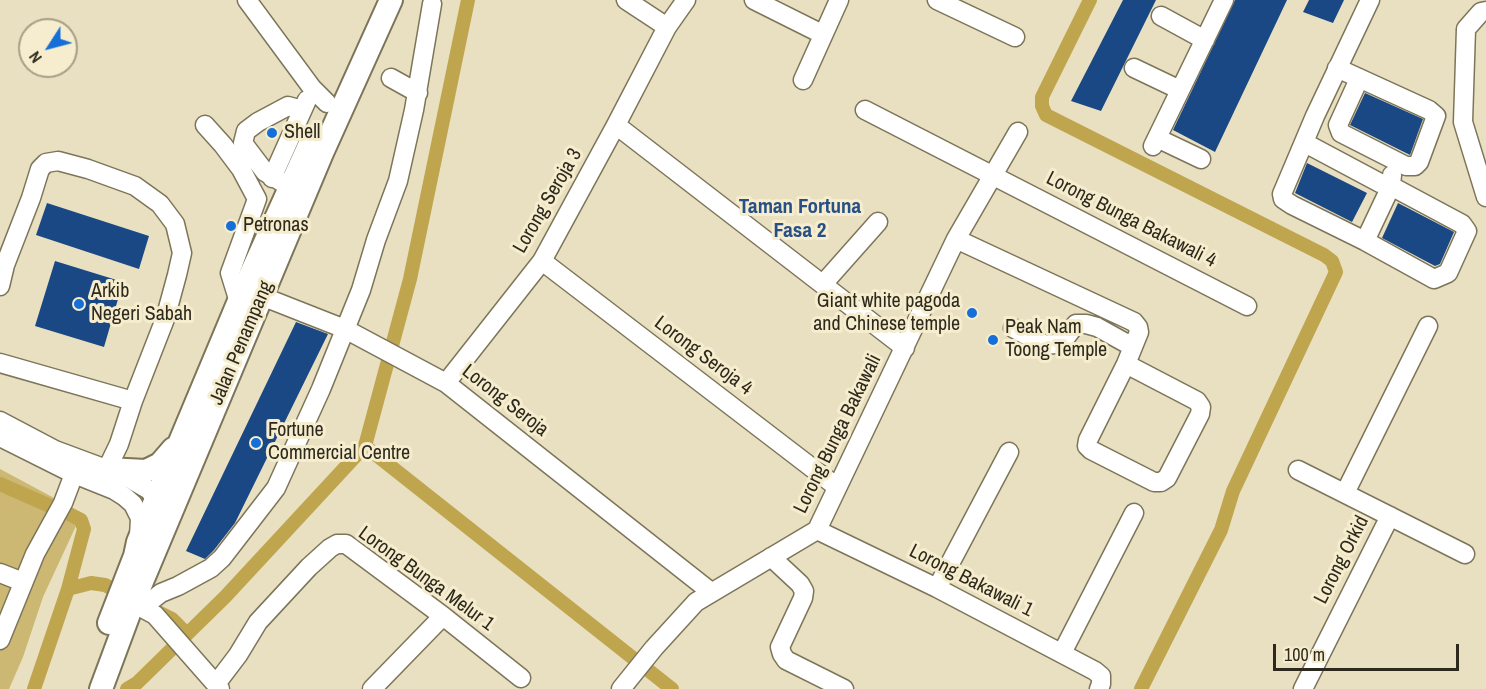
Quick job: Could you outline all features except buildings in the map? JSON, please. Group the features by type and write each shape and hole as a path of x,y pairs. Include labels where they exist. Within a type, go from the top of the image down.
{"main road":[{"name":"Jalan Penampang","path":"100,689 108,666 136,608 164,531 248,296 281,190 320,96 374,0"},
{"name":"Jalan Penampang","path":"84,689 136,608 136,549 156,499 248,296 322,153 391,0"},
{"path":"322,153 329,118 320,96 349,92"},
{"path":"111,479 154,468 166,458 183,436"},
{"path":"156,499 164,531"}],"street":[{"path":"247,0 320,96 302,110 281,190 267,205 252,213"},
{"path":"626,0 667,27"},
{"name":"Lorong Seroja 3","path":"446,383 542,261 667,27 686,0"},
{"path":"754,0 822,34"},
{"path":"803,80 839,0"},
{"path":"937,0 1015,37"},
{"path":"1200,159 1155,142 1224,0"},
{"path":"1370,0 1339,63 1282,194 1283,199 1292,205 1365,241 1434,279 1440,278 1448,273 1467,231 1462,224 1391,186"},
{"path":"218,687 193,660 136,608 211,568 222,558 276,488 362,290 376,240 398,181 418,93 432,3"},
{"path":"1486,11 1481,12 1466,29 1462,122 1486,197"},
{"path":"1161,16 1205,40"},
{"path":"1339,63 1359,79 1429,110 1436,116 1419,162 1415,166 1406,166 1341,133 1338,124 1359,79"},
{"path":"1134,68 1180,90"},
{"path":"391,78 418,93"},
{"path":"281,190 243,143 246,131 288,106 302,110"},
{"name":"Lorong Bunga Bakawali 4","path":"865,110 1247,306"},
{"path":"205,125 223,145 257,199 230,273 248,296"},
{"path":"616,125 905,348"},
{"name":"Lorong Bunga Bakawali","path":"625,683 696,602 817,530 956,239 1018,132"},
{"path":"1308,136 1389,169 1392,177 1391,186 1365,241"},
{"path":"0,286 5,265 40,169 46,163 58,161 135,186 160,204 175,224 182,253 165,319 133,401 119,444 111,479"},
{"path":"823,284 878,222"},
{"path":"956,239 1134,322 1139,332 1130,355 1088,440 1087,446 1154,483 1167,478 1200,414 1201,407 1197,401 1130,355 1097,327 1076,324 1063,341 1045,345 1013,328"},
{"name":"Lorong Seroja 4","path":"542,261 837,487"},
{"name":"Lorong Seroja","path":"248,296 345,329 446,383 711,592"},
{"path":"1345,493 1428,326"},
{"path":"0,363 133,401"},
{"path":"0,421 111,479 133,504 140,518 136,549"},
{"path":"0,437 69,488 111,479 136,482 149,490 156,499"},
{"path":"937,588 1009,452"},
{"path":"1298,470 1465,554"},
{"path":"0,640 23,582 69,488"},
{"path":"1062,653 1134,513"},
{"name":"Lorong Orkid","path":"1303,689 1390,516"},
{"name":"Lorong Bakawali 1","path":"817,530 937,588 1062,653 1095,671 1100,683"},
{"name":"Lorong Bunga Melur 1","path":"218,687 258,622 309,567 337,544 346,544 443,616 521,678"},
{"path":"771,556 800,584 804,591 803,598 780,647 782,654 786,660 844,689"},
{"path":"0,573 23,582"},
{"path":"372,689 443,616"}],"shaded area":[{"path":"0,469 82,513 43,597 23,657 9,689 0,689"}],"waterway":[{"path":"127,689 137,683 225,597 365,446 410,279 468,0"},
{"path":"1090,0 1042,97 1042,106 1046,115 1324,255 1332,261 1336,272 1233,491 1221,530 1141,689"},
{"path":"365,446 672,689"},
{"path":"0,484 50,506"},
{"path":"68,589 84,529 81,520 69,514"},
{"path":"34,689 68,589 91,583 105,585 126,596"},
{"path":"156,611 172,619 187,634"}],"place":[{"name":"Shell","path":"272,133"},
{"name":"Petronas","path":"231,226"},
{"name":"Arkib Negeri Sabah","path":"79,304"},
{"name":"Giant white pagoda and Chinese temple","path":"972,313"},
{"name":"Peak Nam Toong Temple","path":"993,340"},
{"name":"Fortune Commercial Centre","path":"256,443"}],"district":[{"name":"Taman Fortuna Fasa 2","path":"800,219"}]}
